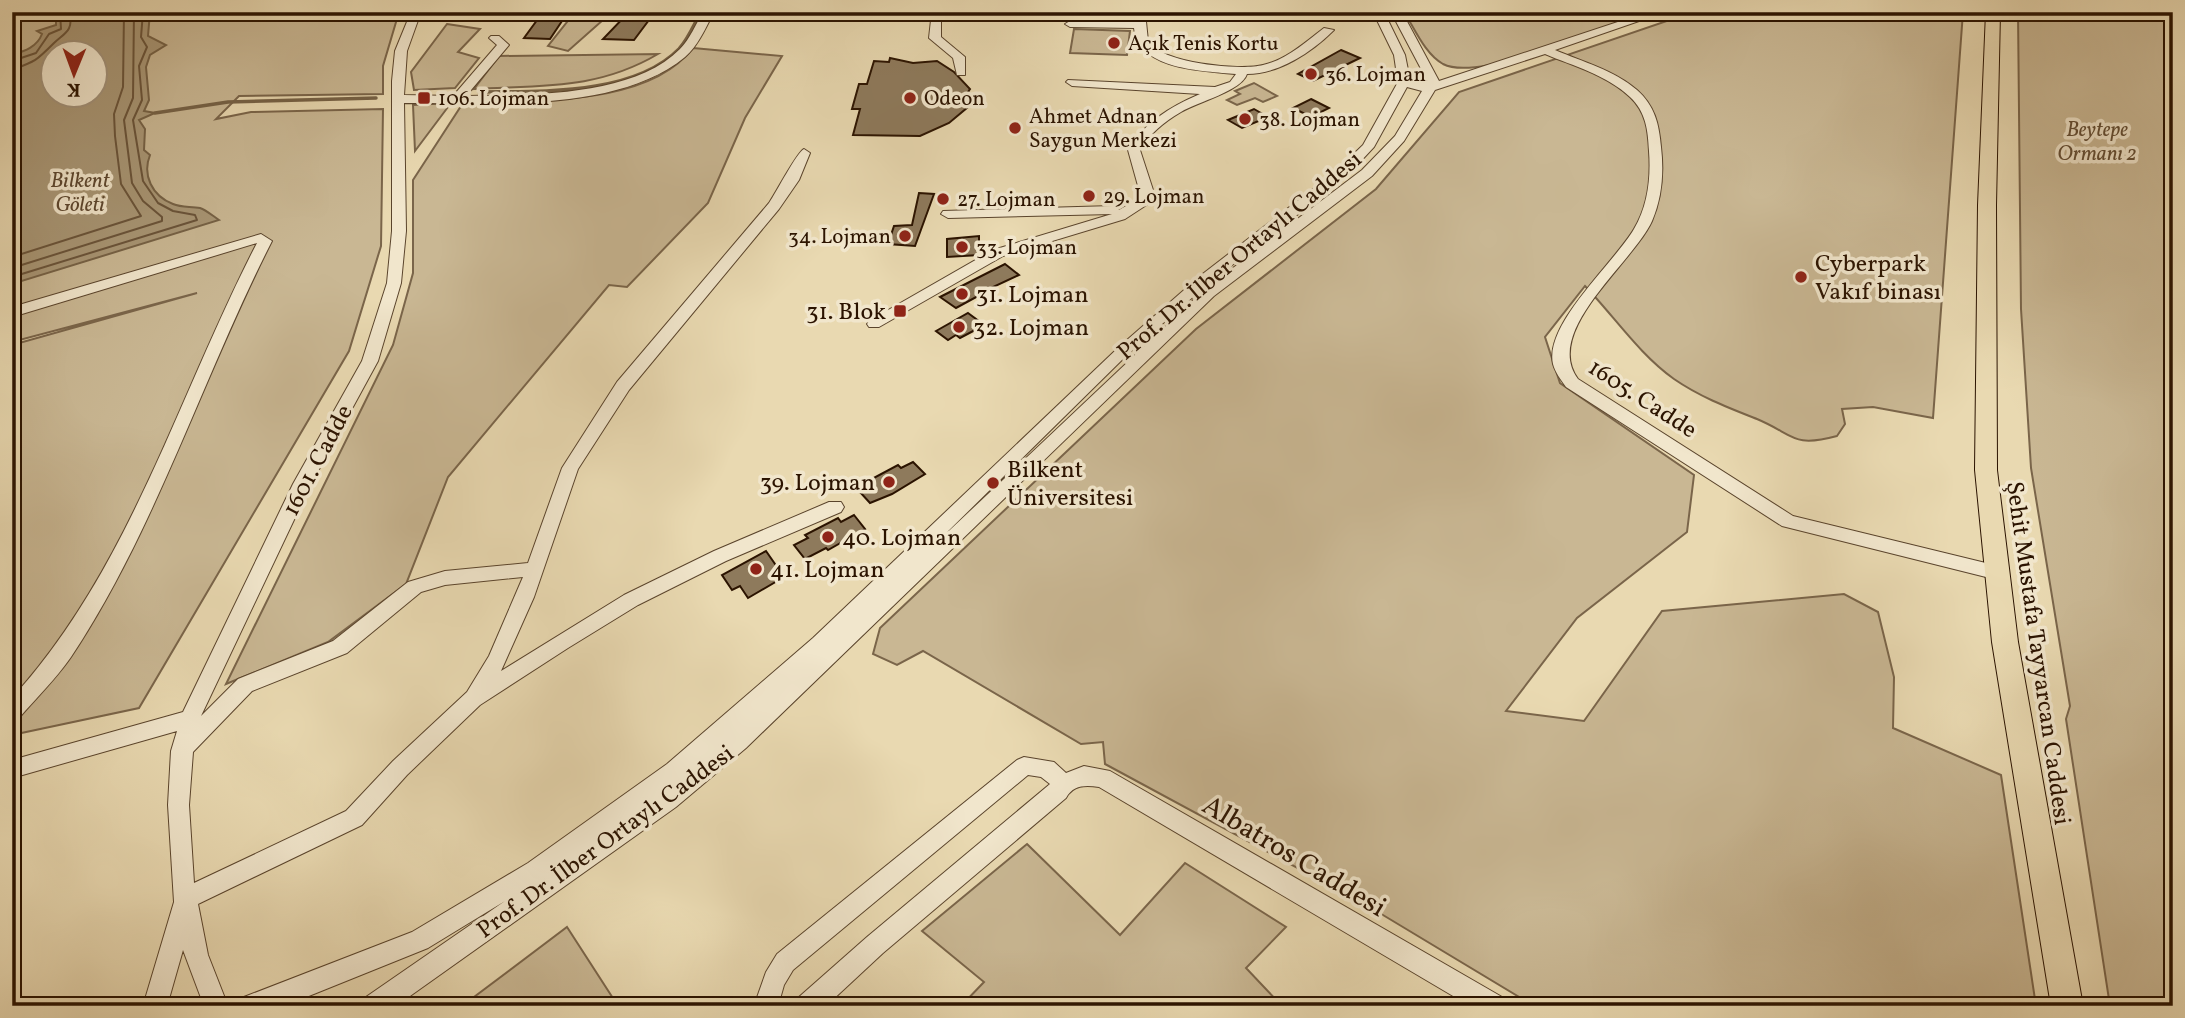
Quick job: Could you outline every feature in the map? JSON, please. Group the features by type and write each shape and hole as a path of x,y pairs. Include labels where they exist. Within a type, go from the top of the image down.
{"main road":[{"name":"Şehit Mustafa Tayyarcan Caddesi","path":"1993,12 1985,394 1986,470 2008,655 2067,1006"}],"street":[{"name":"1601. Cadde","path":"216,1006 196,956 187,898 181,849 181,751 190,719 302,484 370,361 394,283 399,231 401,51 416,12"},
{"path":"399,99 561,94 603,89 633,80 672,62 684,52 709,12"},
{"path":"941,12 936,20 935,38 959,57 961,72"},
{"path":"1140,12 1142,41 1148,50 1162,56 1242,72 1262,70 1288,61 1328,30"},
{"path":"1378,12 1400,55 1405,78 1423,88 1432,80 1507,65 1660,12"},
{"path":"1396,12 1432,80"},
{"path":"1070,24 1140,25"},
{"path":"457,99 503,45 495,38"},
{"name":"1605. Cadde","path":"1548,51 1610,79 1640,99 1652,120 1656,153 1654,193 1641,230 1590,296 1563,344 1560,360 1572,383 1788,522 1998,573"},
{"path":"874,324 998,253 1120,216 1134,208 1147,193 1135,150 1139,139 1162,119 1234,84 1242,72"},
{"name":"Prof. Dr. İlber Ortaylı Caddesi","path":"253,1006 420,940 536,870 674,771 820,644 1124,351 1205,279 1340,175 1368,147 1405,78"},
{"name":"Prof. Dr. İlber Ortaylı Caddesi","path":"374,1006 668,800 739,742 1209,293 1367,173 1400,138 1432,80"},
{"path":"1072,82 1217,91"},
{"path":"473,699 497,660 534,569 570,468 623,386 774,206 793,180 804,153"},
{"path":"948,214 1134,208"},
{"path":"12,312 249,241 261,238 265,241 228,314 155,480 107,578 62,654 12,712"},
{"path":"187,898 354,818 400,768 473,699 631,600 720,556 835,507"},
{"path":"181,751 245,685 340,647 415,587 445,578 534,569"},
{"path":"12,769 190,719"},
{"path":"766,1006 774,980 785,962 1024,766 1041,766 1053,770 1062,784"},
{"name":"Albatros Caddesi","path":"808,1006 1062,784 1084,775 1103,778 1493,1006"},
{"name":"1601. Cadde","path":"155,1006 187,898"}],"green space":[{"path":"12,12 317,12 286,17 288,21 353,12 399,12 383,66 383,94 239,96 216,119 251,112 383,109 381,246 349,351 139,708 12,735 12,345 197,293 12,342"},
{"path":"575,12 612,12 568,51 548,46"},
{"path":"1404,12 1647,12 1513,60 1461,68 1437,60 1421,41"},
{"path":"1693,12 1963,12 1933,418 1873,407 1842,409 1845,424 1837,436 1811,441 1794,438 1704,397 1674,379 1638,346 1585,286 1545,337 1560,383 1694,475 1687,532 1577,618 1506,711 1584,721 1662,611 1844,594 1878,612 1894,677 1893,728 2001,775 2036,1006 1534,1006 1368,906 1105,764 1103,742 1081,744 923,651 897,665 873,654 880,628 1196,329 1376,189 1459,92"},
{"name":"Beytepe Ormanı 2","path":"2018,12 2173,12 2173,1006 2110,1006 2066,719 2070,706 2031,468 2021,309"},
{"path":"447,24 480,29 458,52 479,58 455,88 414,90 411,72"},
{"path":"1074,29 1130,31 1127,55 1070,53"},
{"path":"693,48 782,56 745,118 708,203 627,287 609,285 448,477 406,584 328,642 226,684 393,345 413,273 413,180 463,103 554,100 618,91 647,81 673,67"},
{"path":"658,54 635,66 591,80 546,86 474,89 499,56"},
{"path":"1254,83 1277,96 1263,102 1255,98 1237,105 1227,100 1240,94 1235,91"},
{"path":"451,103 415,151 413,105"},
{"path":"1027,844 1120,935 1185,863 1286,927 1246,968 1282,1006 961,1006 984,982 922,931"},
{"path":"567,927 618,1006 462,1006"}],"water":[{"name":"Bilkent Göleti","path":"150,12 148,36 166,45 150,55 146,67 149,100 144,111 155,113 139,120 145,129 144,150 150,155 148,177 159,196 173,204 200,208 219,220 12,284 12,55 26,50 38,40 38,108 108,108 108,38 40,38 42,34 37,31 56,25 56,17 49,14"}],"building":[{"path":"543,12 568,12 550,39 524,38"},
{"path":"655,12 634,40 603,39 628,13"},
{"path":"1341,50 1360,58 1313,81 1298,74"},
{"name":"Odeon","path":"890,58 913,63 937,61 954,72 970,89 966,95 968,107 949,123 920,136 853,135 860,109 852,109 859,84 867,84 874,61 889,62"},
{"path":"1311,99 1329,108 1311,117 1293,108"},
{"name":"38. Lojman","path":"1254,109 1268,117 1242,128 1228,120"},
{"path":"919,193 934,194 915,246 888,244 894,226 912,225"},
{"name":"33. Lojman","path":"979,236 979,255 947,257 947,239"},
{"path":"1005,264 1019,275 978,294 980,295 956,308 940,297"},
{"name":"32. Lojman","path":"968,313 980,322 973,326 977,329 960,338 956,335 948,340 936,331"},
{"name":"39. Lojman","path":"913,462 925,474 892,494 870,503 859,491 871,484 868,481 898,465 901,468"},
{"name":"40. Lojman","path":"854,515 865,529 828,550 826,548 805,559 794,545 808,538 805,535 838,518 841,522"},
{"name":"41. Lojman","path":"766,551 784,577 748,598 740,586 732,590 722,575"}],"waterway":[{"path":"479,92 584,88 637,75 660,64 679,49 701,12"},
{"path":"155,113 228,102 376,98"}],"place":[{"name":"Açık Tenis Kortu","path":"1114,43"},
{"name":"36. Lojman","path":"1311,74"},
{"name":"106. Lojman","path":"424,98"},
{"name":"Odeon","path":"910,98"},
{"name":"38. Lojman","path":"1245,119"},
{"name":"Ahmet Adnan Saygun Merkezi","path":"1015,128"},
{"name":"29. Lojman","path":"1089,196"},
{"name":"27. Lojman","path":"943,199"},
{"name":"34. Lojman","path":"905,236"},
{"name":"33. Lojman","path":"962,247"},
{"name":"Cyberpark Vakıf binası","path":"1801,277"},
{"name":"31. Lojman","path":"962,294"},
{"name":"31. Blok","path":"900,311"},
{"name":"32. Lojman","path":"959,327"},
{"name":"39. Lojman","path":"889,482"},
{"name":"Bilkent Üniversitesi","path":"993,483"},
{"name":"40. Lojman","path":"828,537"},
{"name":"41. Lojman","path":"756,569"}]}
